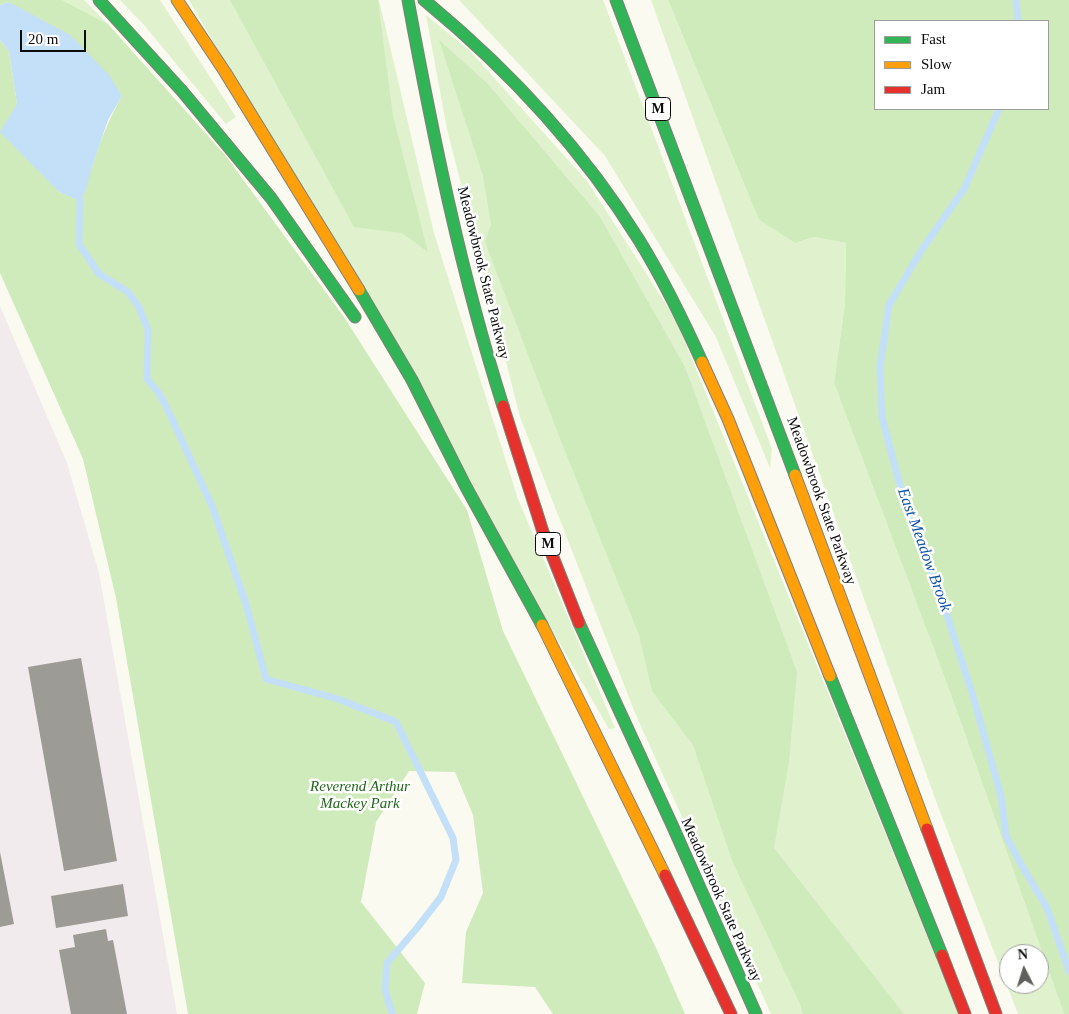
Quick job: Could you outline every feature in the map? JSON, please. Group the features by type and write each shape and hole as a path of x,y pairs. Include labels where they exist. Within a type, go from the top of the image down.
{"highway":[{"path":"99,0 182,91 271,198 363,329"},
{"path":"178,0 328,238 412,380 466,487 542,626 597,735 731,1014"},
{"name":"Meadowbrook State Parkway","path":"408,0 427,102 466,270 496,384 543,532 588,644 673,827 756,1014"},
{"path":"424,0 487,53 511,76 555,125 603,186 662,280 698,351 728,419 966,1014"},
{"name":"Meadowbrook State Parkway","path":"618,3 996,1014"},
{"path":"408,398 466,487"}],"shaded area":[{"path":"0,306 67,463 99,573 177,1014 0,1014"}],"green space":[{"name":"Reverend Arthur Mackey Park","path":"0,0 62,0 108,24 225,155 344,317 467,510 503,631 657,950 685,1014 553,1014 535,987 462,983 466,932 483,893 473,815 455,772 409,771 376,822 361,902 425,983 417,1014 188,1014 116,598 83,459 0,273 0,40 9,51 17,104 59,192 80,200 102,138 122,96 9,2 0,5"},
{"path":"62,0 84,0 108,24"},
{"path":"120,0 160,0 236,117 226,124 144,25"},
{"path":"189,0 379,0 434,233 518,499 615,728 609,729"},
{"path":"230,0 378,0 393,116 428,252 402,233 354,227"},
{"path":"459,0 603,0 772,449 770,468 716,337 605,156"},
{"path":"651,0 668,0 759,220 795,243 814,237 846,243 845,303 834,383 950,692 1039,944 999,944 999,965 937,804"},
{"path":"668,0 1069,0 1069,1014 1064,1014 1049,972 1049,944 1039,944 950,692 834,383 845,303 846,243 814,237 795,243 759,220"},
{"path":"426,15 469,50 587,181 676,320 959,1014 771,1014 635,713 520,417 447,129"},
{"path":"439,40 487,83 600,217 685,367 797,672 789,762 774,848 904,1014 803,1014 733,863 693,745 652,691 639,635 559,436 485,242 491,224 483,176"},
{"path":"1049,972 1064,1014 1018,1014 1010,994 1049,994"}],"water":[{"path":"9,2 70,35 109,75 122,96 108,120 86,189 80,201 59,192 0,132 17,104 9,51 0,40 0,5"}],"building":[{"path":"81,658 117,861 64,871 28,667"},
{"path":"0,852 14,924 0,927"},
{"path":"123,884 128,916 56,928 51,896"},
{"path":"106,929 108,941 113,940 127,1014 71,1014 59,950 75,947 73,935"}],"waterway":[{"name":"East Meadow Brook","path":"1016,0 1018,20"},
{"name":"East Meadow Brook","path":"999,110 964,189 921,251 889,305 880,366 882,417 906,509 942,600 973,696 1001,796 1006,836 1047,908 1069,971"},
{"path":"77,192 80,201 79,244 99,274 128,292 139,307 148,330 147,379 158,392 166,406 212,506 246,604 266,679 338,699 396,722 453,838 456,860 441,897 387,963 385,989 392,1014"}],"traffic: fast":[{"path":"99,0 182,91 271,198 355,317"},
{"path":"408,0 449,204 474,306 503,406"},
{"path":"424,0 455,26 514,82 568,141 593,173 617,206 648,255 702,362"},
{"path":"616,0 795,475"},
{"path":"359,290 412,380 466,487 542,625"},
{"path":"579,623 673,827 756,1014"},
{"path":"830,676 942,955"}],"traffic: slow":[{"path":"177,0 225,72 359,290"},
{"path":"702,362 728,419 830,676"},
{"path":"795,475 927,829"},
{"path":"542,625 665,875"}],"traffic: jam":[{"path":"503,406 543,532 579,623"},
{"path":"927,829 996,1014"},
{"path":"665,875 731,1014"},
{"path":"942,955 965,1014"}]}
